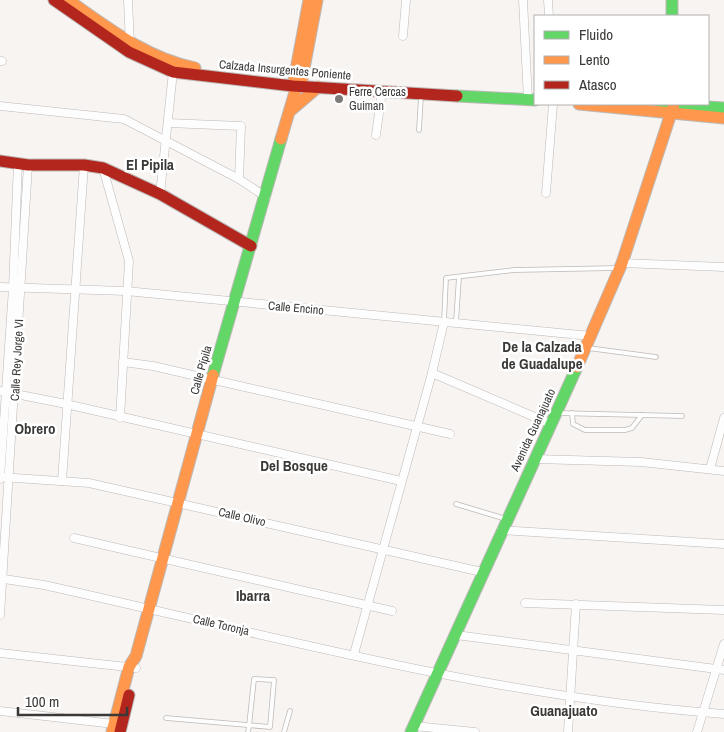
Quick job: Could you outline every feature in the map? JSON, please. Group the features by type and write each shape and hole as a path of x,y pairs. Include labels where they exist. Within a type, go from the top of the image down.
{"street":[{"name":"Calzada Insurgentes Poniente","path":"54,0 173,72 223,75 318,87 341,85 421,94 532,97"},
{"name":"Calzada Insurgentes Poniente","path":"68,0 130,47 184,67 223,75"},
{"path":"128,0 130,47"},
{"name":"Calle Pípila","path":"297,84 308,0"},
{"name":"Calle Pípila","path":"115,729 179,503 211,381 289,114 317,0"},
{"path":"403,36 406,0"},
{"path":"523,0 532,97"},
{"path":"548,0 549,15"},
{"path":"672,0 672,15"},
{"path":"160,194 173,72"},
{"name":"Calzada Insurgentes Poniente","path":"297,84 532,97"},
{"path":"289,114 299,102 318,87"},
{"path":"376,134 382,91"},
{"path":"546,193 553,105"},
{"path":"602,105 724,108"},
{"path":"0,106 124,119 239,179 266,197"},
{"path":"673,108 724,118"},
{"name":"Avenida Guanajuato","path":"413,729 456,635 482,572 592,336 621,266 673,108"},
{"path":"168,123 241,126 239,179"},
{"path":"0,161 23,164 84,164 103,168 160,194 251,246"},
{"name":"Calle Rey Jorge VI","path":"2,478 15,395 17,288 23,164"},
{"path":"62,481 84,164"},
{"path":"103,168 129,261 120,418"},
{"path":"621,266 724,267"},
{"name":"Calle Encino","path":"0,287 126,291 592,336"},
{"name":"Calle Rey Jorge VI","path":"0,615 4,579 3,392 17,288"},
{"path":"354,654 401,481 418,426 444,322"},
{"path":"123,362 153,366 211,381 450,434"},
{"path":"432,373 553,418"},
{"path":"3,392 66,404 120,418 401,481"},
{"path":"710,469 724,418"},
{"path":"534,459 641,462 724,471"},
{"name":"Calle Olivo","path":"2,478 89,483 482,572"},
{"path":"504,524 724,544"},
{"path":"74,538 392,611"},
{"name":"Calle Toronja","path":"4,579 44,585 354,654 437,675 569,695 724,714"},
{"path":"525,603 724,610"},
{"path":"568,732 576,604"},
{"path":"456,635 720,670"},
{"path":"697,732 720,670 724,644"},
{"path":"0,653 132,667"},
{"path":"0,711 115,729"},
{"path":"413,729 475,732"}],"lane":[{"path":"418,130 421,94"},
{"path":"444,322 446,278 514,270 621,266"},
{"path":"456,323 459,277"},
{"path":"586,347 656,357"},
{"path":"572,413 573,424 585,430 625,430 632,428 643,415"},
{"path":"553,418 572,413 682,416"},
{"path":"456,504 504,524"},
{"path":"166,718 249,726 270,727 274,680 254,678 249,726 248,732"},
{"path":"284,732 290,711"}],"traffic: fast":[{"path":"672,0 672,15"},
{"path":"457,96 534,100"},
{"path":"677,105 724,108"},
{"path":"213,375 281,139"},
{"path":"411,732 577,367"}],"traffic: slow":[{"path":"68,0 128,41 160,57 195,68"},
{"path":"281,139 295,92 293,86 309,0"},
{"path":"301,84 317,0"},
{"path":"291,110 318,87"},
{"path":"589,105 724,118"},
{"path":"577,367 622,263 674,105"},
{"path":"112,732 129,667 136,656 213,375"}],"traffic: jam":[{"path":"54,0 129,52 173,72 293,86 457,96"},
{"path":"0,161 28,165 84,165 103,168 160,194 251,246"},
{"path":"120,732 129,695"}],"place":[{"name":"Ferre Cercas Guiman","path":"339,99"}],"district":[{"name":"El Pipila","path":"150,165"},
{"name":"De la Calzada de Guadalupe","path":"542,356"},
{"name":"Obrero","path":"35,429"},
{"name":"Del Bosque","path":"294,466"},
{"name":"Ibarra","path":"253,596"},
{"name":"Guanajuato","path":"564,711"}]}
